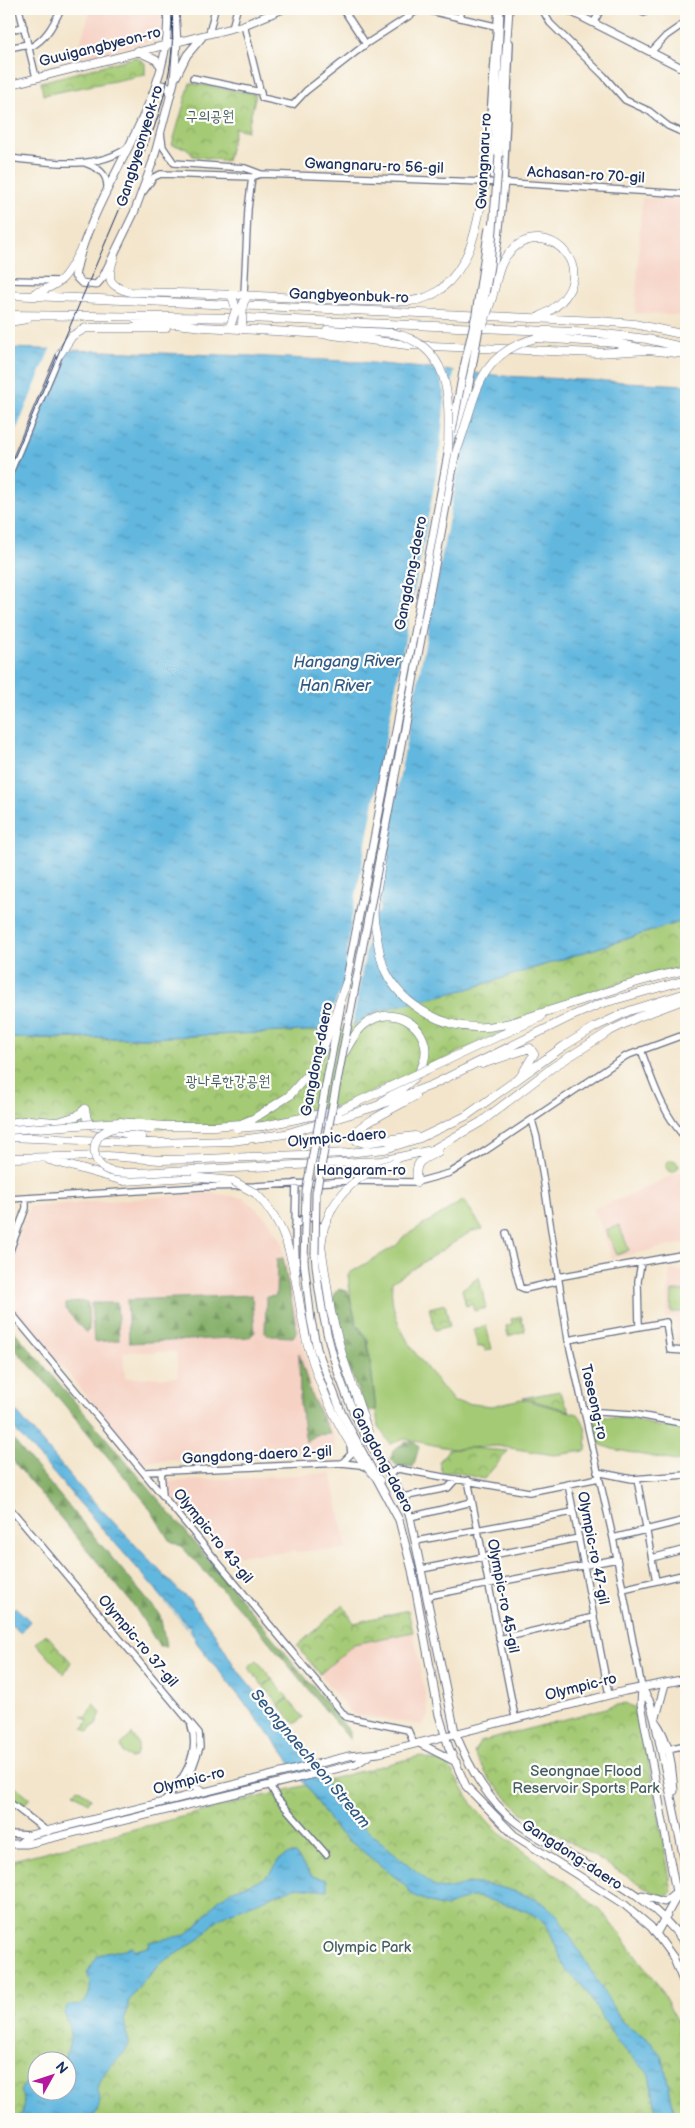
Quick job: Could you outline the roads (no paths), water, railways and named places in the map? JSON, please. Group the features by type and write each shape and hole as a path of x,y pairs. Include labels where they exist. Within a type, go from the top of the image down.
{"highway":[{"path":"114,257 110,270 110,280 118,289 130,292 367,301 426,299 455,275 466,259 474,240 485,183"},
{"path":"483,325 490,299 506,256 524,240 536,238 549,240 561,248 568,257 574,276 565,299 556,308 537,318"},
{"path":"30,295 55,286 61,281 82,247"},
{"path":"113,300 130,292"},
{"name":"Gangbyeonbuk-ro","path":"9,295 428,313 472,317 537,318 634,324 686,335"},
{"path":"223,328 231,324 236,309 230,297"},
{"path":"244,327 243,304 247,297"},
{"path":"367,301 428,313"},
{"name":"Gangbyeonbuk-ro","path":"9,315 247,318 597,333 647,339 686,348"},
{"path":"9,322 41,316"},
{"path":"109,316 204,327 244,327 325,334 407,345 463,349 597,353 648,350"},
{"path":"60,354 72,336 86,328 204,327"},
{"path":"270,330 315,329 392,333 406,336 421,345 431,353 441,368 447,389 448,452"},
{"path":"457,450 485,370 504,351 519,343 536,338 616,344 686,354"},
{"path":"382,846 374,926 382,962 395,986 420,1009 449,1023 477,1027 510,1023 638,982 686,970"},
{"name":"Olympic-daero","path":"9,1137 154,1143 212,1141 285,1134 374,1107 432,1085 585,1010 647,989 686,980"},
{"path":"214,1126 241,1124 260,1116 296,1089 310,1072 322,1049 346,983"},
{"name":"Olympic-daero","path":"9,1158 108,1156 160,1160 205,1160 347,1153 396,1146 434,1132 466,1116 595,1027 629,1011 686,993"},
{"path":"375,1452 343,1358 331,1312 321,1246 323,1230 331,1210 353,1182 376,1168 442,1145 472,1128 568,1056 623,1023 686,999"},
{"path":"419,1154 381,1161 192,1170 108,1171 96,1160 94,1152 95,1143 103,1132 114,1128 242,1128 262,1126 340,1110 570,1005"},
{"path":"342,1057 358,1030 371,1020 382,1015 403,1018 420,1032 426,1046 424,1062 408,1083 374,1107"},
{"path":"471,1066 532,1049 533,1056 520,1077"},
{"path":"432,1085 382,1116 360,1126 353,1134 357,1141 370,1142 434,1132"},
{"path":"417,1182 415,1171 421,1161 476,1131 512,1102 522,1091"},
{"path":"59,1122 77,1116 86,1109 87,1120 94,1126"},
{"path":"9,1123 30,1120 59,1122 94,1126 132,1136 182,1137 212,1141"},
{"path":"9,1130 66,1128 112,1122 164,1126 242,1128"},
{"path":"42,1158 116,1180 142,1181 190,1177 233,1180"},
{"path":"192,1170 225,1176 233,1180 255,1193 271,1211 283,1232 299,1291 302,1317 314,1366 324,1393 349,1438 370,1470 379,1480"}],"main road":[{"name":"Gangbyeonyeok-ro","path":"167,9 166,44 153,91 82,247 74,276 82,283 91,286 100,283 114,257 138,200 160,131 174,82 177,42 175,9"},
{"name":"Guuigangbyeon-ro","path":"9,85 244,25 283,9"},
{"path":"501,13 510,9"},
{"path":"566,9 686,70"},
{"name":"Gwangnaru-ro","path":"478,314 495,213 507,26 501,13"},
{"name":"Gwangnaru-ro","path":"478,314 491,211 501,13"},
{"path":"174,82 187,54 206,35"},
{"path":"137,51 162,64 167,59 173,60 175,66"},
{"path":"153,91 161,85 167,86 170,94"},
{"path":"490,299 504,183"},
{"name":"Gangdong-daero","path":"478,314 477,341 457,450 316,1193 315,1254 325,1327 337,1369 352,1407 375,1452 402,1497 410,1516 455,1732 466,1758 482,1786 501,1809 520,1825 637,1893 658,1910 686,1945"},
{"name":"Gangdong-daero","path":"478,314 448,452 306,1192 304,1261 310,1320 326,1376 342,1414 399,1520 412,1570 439,1715 445,1735 466,1786 514,1835 625,1904 656,1934 678,1965 686,1988"},
{"path":"477,341 483,325"},
{"name":"Olympic-ro","path":"9,1844 20,1842 28,1844 272,1785 356,1764 368,1756 455,1732 609,1695 686,1679"},
{"path":"655,1721 665,1684"},
{"path":"642,1688 650,1702 655,1721 683,1839 686,1867"},
{"path":"642,1688 641,1704 676,1892 666,1919 656,1934"},
{"path":"655,1721 663,1732 668,1749 675,1811"},
{"path":"417,1744 456,1762"},
{"name":"Olympic-ro","path":"20,1842 30,1835 48,1832 206,1790 349,1756 360,1754 368,1756"},
{"path":"666,1834 670,1840 683,1839"},
{"path":"637,1893 664,1902 676,1892"}],"street":[{"path":"20,9 36,77"},
{"path":"9,48 40,43 52,28 61,9"},
{"path":"80,9 88,9"},
{"path":"206,35 215,9"},
{"path":"232,28 237,9"},
{"path":"343,9 366,44"},
{"path":"244,25 262,98 293,105 306,91 366,44 421,9 495,26"},
{"path":"460,18 462,9"},
{"path":"542,9 550,23 604,76 624,100 649,111 668,126 686,134"},
{"path":"594,22 601,9"},
{"path":"636,9 644,13 648,9"},
{"path":"485,183 495,26 501,13"},
{"path":"651,52 666,36 686,22"},
{"path":"504,183 510,37 507,26"},
{"path":"9,30 24,27"},
{"path":"193,78 261,92"},
{"name":"Gwangnaru-ro 56-gil","path":"160,131 163,148 174,163 245,168 261,174 485,183"},
{"path":"9,158 82,162 113,158 127,148"},
{"path":"82,162 97,167 106,177 106,194"},
{"name":"Gwangnaru-ro 56-gil","path":"138,200 152,180 161,174 252,177 261,174"},
{"path":"247,297 248,209 252,177"},
{"name":"Achasan-ro 70-gil","path":"485,183 686,194"},
{"path":"9,280 61,281"},
{"path":"9,475 60,354"},
{"name":"Hangaram-ro","path":"9,1199 201,1186 417,1182 450,1173 626,1056 686,1034"},
{"path":"641,1050 656,1089 673,1122 686,1138"},
{"name":"Toseong-ro","path":"532,1120 537,1138 568,1340 618,1559 642,1688"},
{"path":"296,1183 294,1228 299,1291"},
{"path":"9,1253 26,1208 26,1199"},
{"path":"296,1210 303,1218"},
{"path":"294,1228 303,1218 311,1217 323,1230"},
{"path":"506,1233 520,1287 525,1289 559,1279 686,1254"},
{"path":"639,1328 638,1281 641,1263"},
{"name":"Olympic-ro 43-gil","path":"9,1310 346,1717 361,1722 408,1730 417,1744"},
{"path":"568,1340 666,1322 670,1350 686,1351"},
{"path":"583,1411 632,1414 686,1424"},
{"path":"342,1463 351,1454 349,1438"},
{"name":"Gangdong-daero 2-gil","path":"145,1472 342,1463 360,1465 370,1470"},
{"path":"389,1474 398,1469 529,1492 568,1484 598,1475 637,1479 686,1475"},
{"path":"161,1472 163,1494"},
{"name":"Gangdong-daero","path":"402,1497 448,1488 456,1479"},
{"path":"637,1479 656,1581"},
{"name":"Olympic-ro 45-gil","path":"468,1480 515,1718"},
{"name":"Olympic-ro 47-gil","path":"568,1484 609,1695"},
{"name":"Gangdong-daero","path":"410,1516 472,1502"},
{"name":"Olympic-ro 37-gil","path":"9,1507 190,1722 195,1737 195,1752 178,1786 164,1802"},
{"path":"416,1541 573,1512"},
{"path":"613,1538 686,1520"},
{"path":"422,1569 578,1538"},
{"path":"652,1558 686,1549"},
{"path":"428,1596 618,1559"},
{"path":"623,1590 686,1574"},
{"name":"Olympic-ro 47-gil","path":"499,1639 594,1617"},
{"path":"190,1722 199,1733 200,1747 189,1778 190,1783 193,1787 206,1790"},
{"path":"668,1749 686,1745"},
{"path":"272,1785 277,1798 326,1854"},
{"path":"9,1802 48,1832"},
{"path":"9,1834 30,1835"}],"water":[{"name":"Han River","path":"9,348 250,356 361,362 504,376 686,385 686,920 468,989 377,1011 353,1025 328,1030 145,1038 9,1038"},
{"name":"Seongnaecheon Stream","path":"9,1403 77,1484 182,1594 190,1600 215,1634 235,1667 298,1743 351,1817 435,1887 448,1889 475,1884 495,1886 536,1899 558,1916 622,2022 648,2039 662,2055 676,2119 658,2119 649,2074 619,2044 584,1988 566,1970 547,1925 534,1915 519,1908 478,1897 470,1897 445,1907 412,1895 405,1885 337,1831 284,1753 197,1643 190,1628 9,1423"},
{"path":"15,1607 30,1621 21,1633 9,1623 9,1614"},
{"path":"289,1854 295,1854 312,1876 327,1880 327,1890 295,1887 225,1915 211,1926 201,1938 163,1962 144,1980 129,2001 124,2020 129,2044 123,2054 102,2078 98,2089 98,2109 92,2118 16,2119 24,2110 24,2102 20,2091 26,2082 28,2082 28,2100 78,2100 78,2050 68,2050 70,2031 64,2013 68,2005 75,2006 81,2004 88,1996 90,1985 87,1973 98,1955 133,1947 134,1951 150,1946 149,1942 185,1935 196,1927 217,1901 231,1891 260,1880 269,1874 279,1860"}],"waterway":[{"name":"Seongnaecheon Stream","path":"157,1592 194,1637"}],"railway":[{"path":"9,470 154,128 169,70 173,25 172,9"}],"park label":[{"name":"구의공원","path":"210,116"},
{"name":"광나루한강공원","path":"228,1081"},
{"name":"Seongnae Flood Reservoir Sports Park","path":"586,1780"},
{"name":"Olympic Park","path":"367,1947"}],"water label":[{"name":"Hangang River","path":"347,662"}]}
